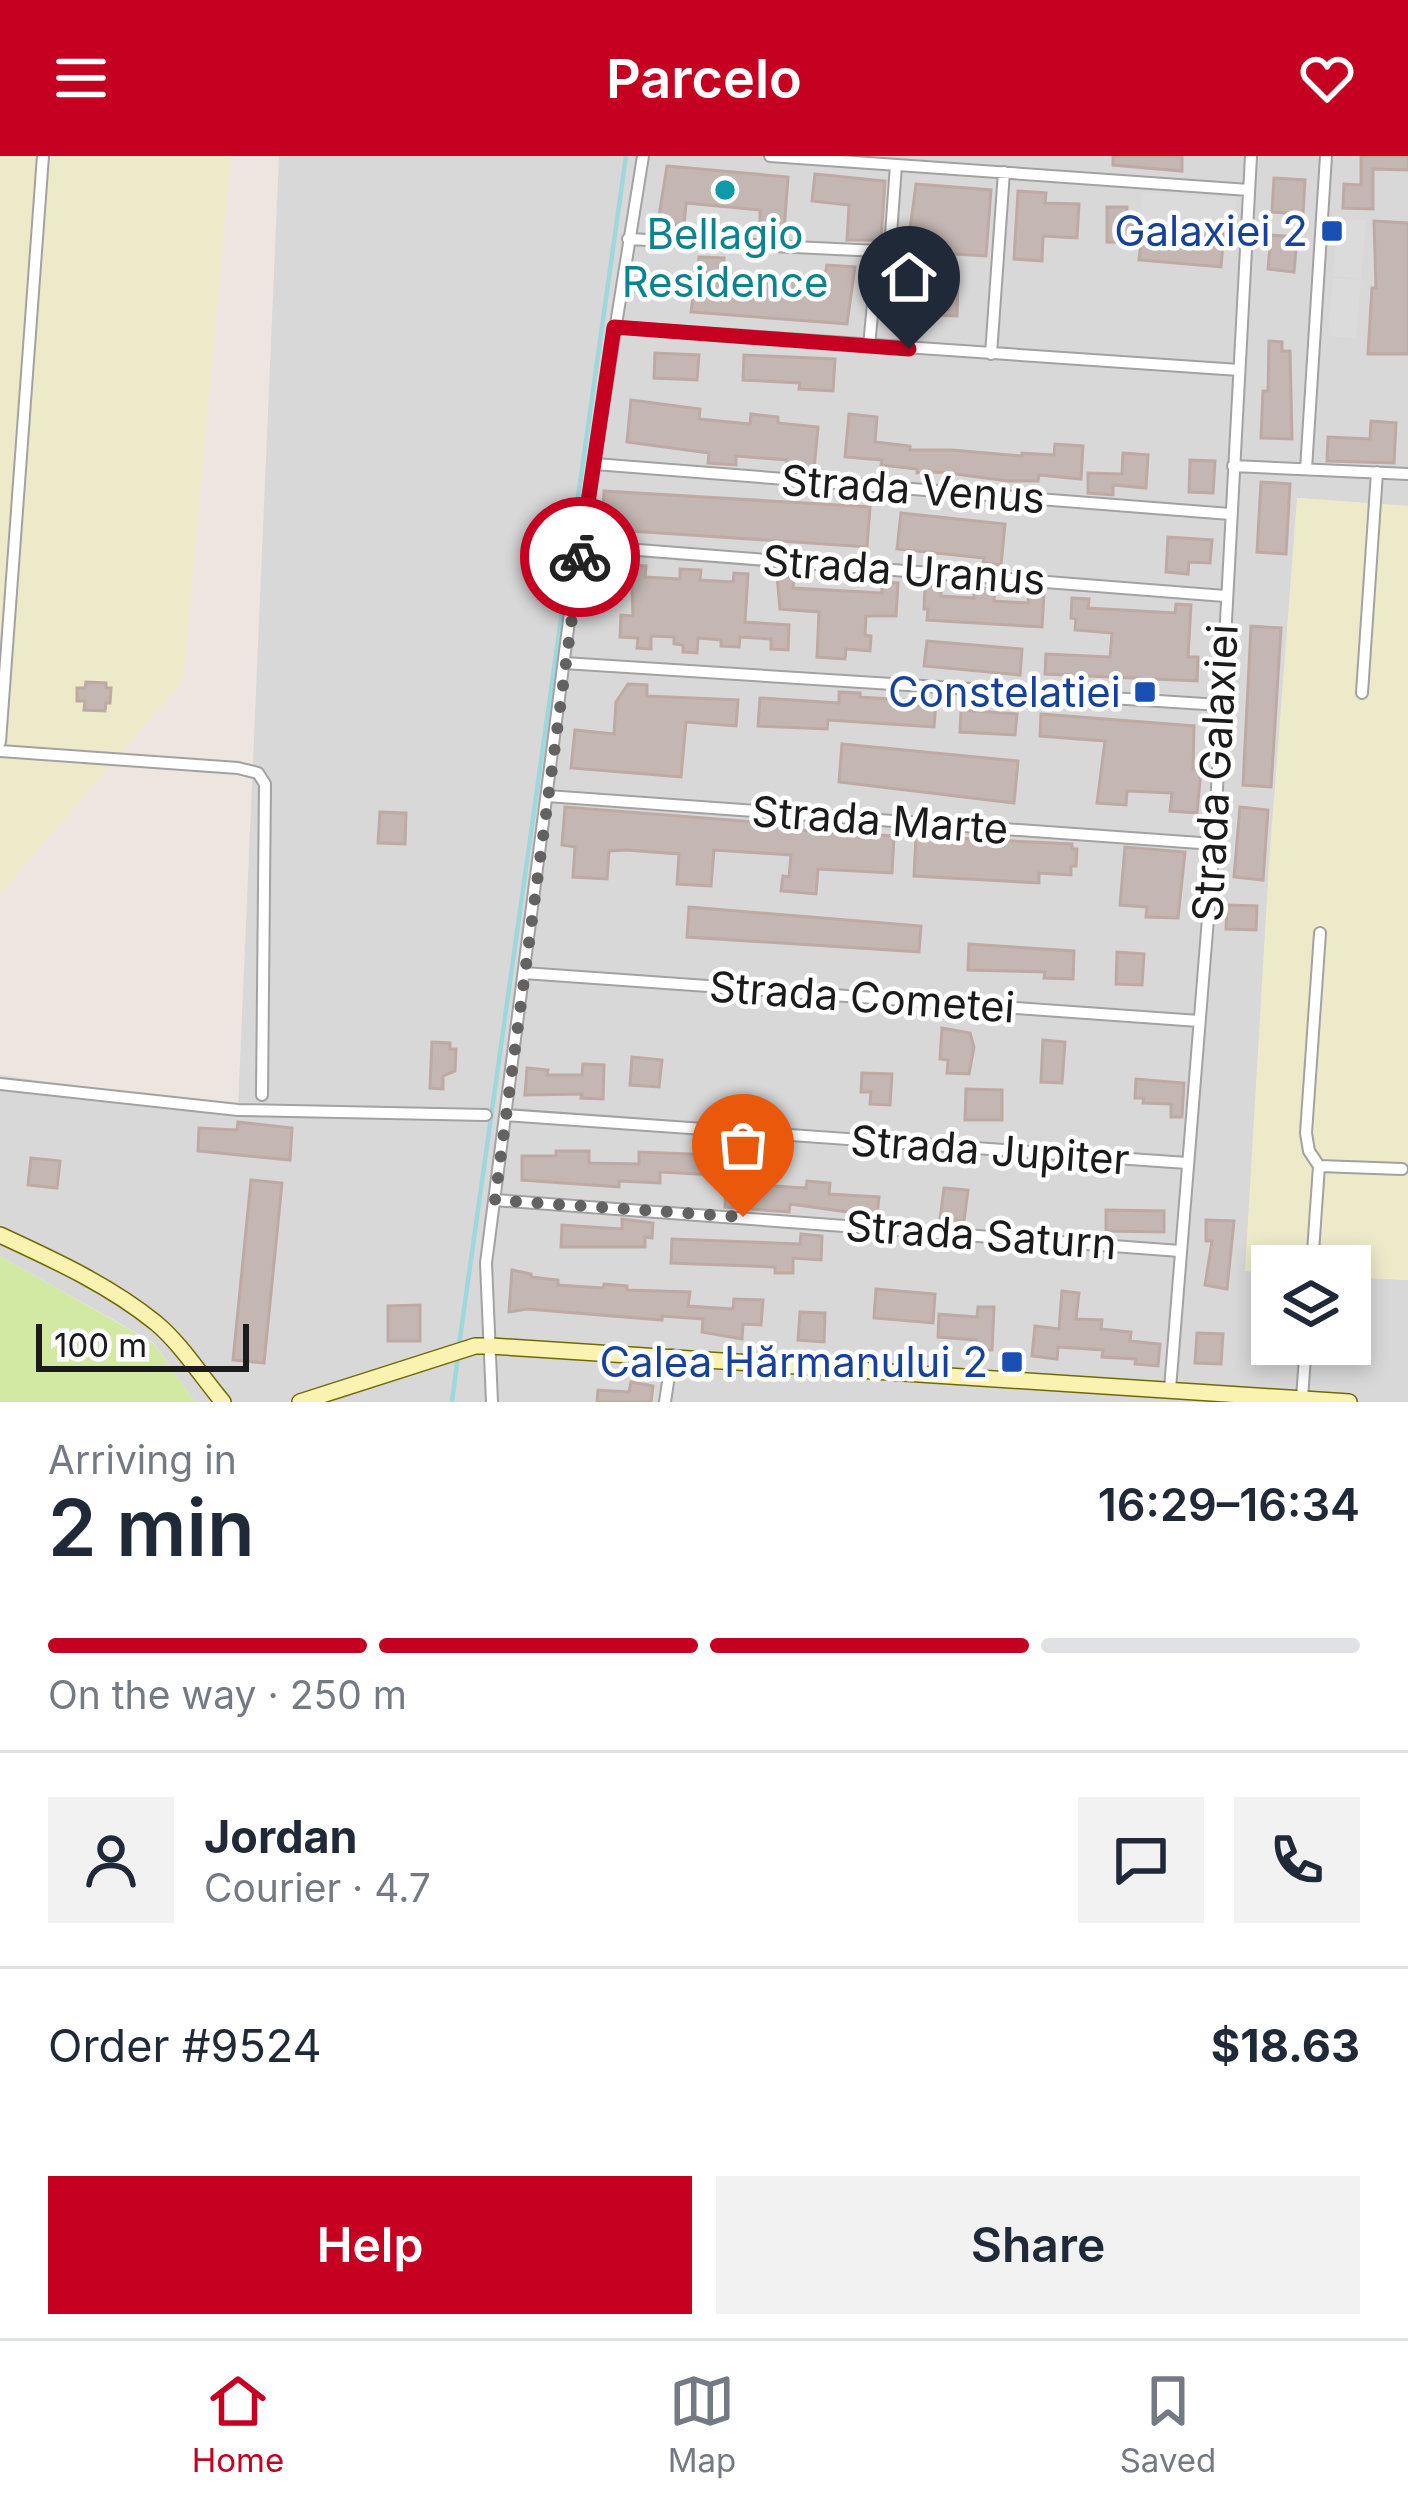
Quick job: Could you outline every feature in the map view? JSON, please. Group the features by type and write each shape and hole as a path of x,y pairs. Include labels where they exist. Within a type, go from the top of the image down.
{"street":[{"path":"0,742 43,156"},
{"path":"492,1402 483,1346 495,1200 564,663 643,156"},
{"path":"770,156 1250,190"},
{"name":"Strada Galaxiei","path":"1170,1389 1214,844 1251,156"},
{"path":"1306,469 1326,156"},
{"path":"628,239 890,248 896,165"},
{"path":"991,354 1004,172"},
{"path":"868,346 878,251"},
{"path":"614,327 1239,370"},
{"name":"Strada Venus","path":"595,464 1230,514"},
{"path":"1233,466 1408,474"},
{"path":"1362,693 1377,472"},
{"name":"Strada Uranus","path":"582,549 622,548 1226,596"},
{"path":"564,663 1221,705"},
{"path":"0,751 258,773 265,784 262,1095"},
{"name":"Strada Marte","path":"547,796 1214,844"},
{"path":"1313,1245 1319,1166 1309,1151 1306,1133 1320,933"},
{"name":"Strada Cometei","path":"524,973 1199,1021"},
{"path":"0,1084 238,1110 486,1115"},
{"name":"Strada Jupiter","path":"506,1115 1187,1163"},
{"path":"1319,1166 1402,1169"},
{"name":"Strada Saturn","path":"495,1200 1180,1251"},
{"path":"0,1235 61,1263 159,1325 223,1402"},
{"path":"300,1402 483,1346 1349,1402"},
{"path":"665,1402 672,1355"},
{"path":"1302,1398 1304,1365"}],"shaded area":[{"path":"0,156 231,156 183,681 0,894"},
{"path":"279,156 1408,156 1408,506 1298,498 1246,1271 1251,1271 1251,1365 1371,1365 1371,1278 1408,1280 1408,1402 195,1402 153,1342 0,1256 0,1075 238,1109"},
{"path":"1142,192 1236,199 1234,227 1140,220"},
{"path":"1337,218 1366,220 1361,278 1333,276"},
{"path":"1333,278 1361,281 1356,338 1328,336"},
{"path":"1297,498 1408,506 1408,1280 1371,1278 1371,1245 1251,1245 1251,1271 1245,1271"}],"green space":[{"path":"0,1256 153,1343 195,1402 0,1402"}],"building":[{"path":"1113,156 1182,156 1182,171 1113,165"},
{"path":"1361,156 1408,156 1408,170 1373,169 1373,209 1343,208 1344,184 1361,185"},
{"name":"Bellagio Residence","path":"667,166 788,177 784,232 760,231 760,210 686,203 684,226 658,222"},
{"path":"815,174 885,181 881,240 847,240 849,205 812,201"},
{"path":"1274,178 1305,180 1303,214 1272,212"},
{"path":"916,184 991,190 986,256 907,251"},
{"path":"1018,191 1046,193 1045,203 1079,204 1077,238 1043,236 1042,261 1014,259"},
{"path":"1107,207 1127,207 1127,224 1224,231 1221,267 1139,260 1141,243 1107,242"},
{"path":"1374,221 1408,223 1408,354 1368,354 1372,288 1376,288"},
{"path":"1271,235 1297,237 1294,272 1268,269"},
{"path":"699,257 724,258 724,274 824,281 827,265 855,267 847,324 691,312"},
{"path":"902,277 958,279 957,316 901,314"},
{"path":"1269,341 1282,342 1282,351 1290,351 1292,439 1261,438"},
{"path":"655,353 699,355 697,380 654,378"},
{"path":"744,355 835,359 833,391 799,389 800,383 743,380"},
{"path":"631,400 700,409 699,419 750,424 751,414 778,417 778,423 818,427 814,469 786,467 787,460 736,456 736,465 708,463 709,453 627,442"},
{"path":"849,414 877,417 875,442 910,446 910,450 1022,456 1054,455 1055,444 1083,446 1081,479 1039,475 1038,481 1008,481 917,473 917,469 881,465 882,460 845,457"},
{"path":"1371,421 1396,423 1394,463 1327,461 1328,437 1370,439"},
{"path":"1123,453 1148,455 1146,488 1113,485 1113,495 1088,493 1088,473 1122,474"},
{"path":"1190,460 1215,461 1213,493 1189,492"},
{"path":"1261,482 1290,484 1286,554 1257,552"},
{"path":"604,491 870,507 867,547 602,529"},
{"path":"901,513 1005,524 1001,565 983,563 984,558 897,549"},
{"path":"1168,537 1212,540 1210,563 1189,562 1188,574 1166,572"},
{"path":"631,565 646,566 645,577 680,579 680,569 701,570 700,580 733,582 734,573 748,574 745,622 789,625 788,650 771,649 771,639 740,637 739,647 698,638 697,653 683,652 683,645 674,644 674,637 651,636 651,649 637,648 638,638 620,637 621,615 633,616"},
{"path":"777,576 794,577 793,588 882,593 882,582 898,583 896,616 866,616 870,651 846,649 845,659 817,657 819,612 780,609"},
{"path":"925,585 941,586 941,596 974,598 974,588 995,589 994,601 1028,603 1029,592 1044,593 1042,627 927,620"},
{"path":"1072,598 1089,599 1088,608 1175,613 1176,604 1191,605 1188,657 1198,657 1197,681 1045,674 1046,654 1110,657 1112,633 1075,630"},
{"path":"1251,626 1281,628 1271,787 1243,785"},
{"path":"927,641 1022,649 1020,675 924,666"},
{"path":"86,682 106,683 111,688 105,711 84,710 85,701 77,701 77,688 85,688"},
{"path":"628,684 647,685 647,696 738,700 736,726 686,722 681,777 571,768 575,730 614,734 616,702"},
{"path":"839,692 936,702 934,727 828,720 827,729 758,726 760,698 839,703"},
{"path":"961,710 1017,714 1015,735 960,732"},
{"path":"1041,714 1194,726 1193,769 1201,770 1197,813 1170,811 1172,793 1127,791 1126,805 1097,803 1105,741 1040,736"},
{"path":"842,744 1018,761 1014,803 839,782"},
{"path":"565,807 894,836 892,873 818,869 816,894 781,891 783,876 789,877 791,855 714,850 711,886 677,884 679,854 626,850 609,851 607,879 573,877 575,847 562,845"},
{"path":"1240,807 1268,810 1263,880 1234,877"},
{"path":"380,812 406,813 405,844 378,843"},
{"path":"916,836 1072,844 1077,849 1076,866 1071,866 1071,875 1039,873 1039,883 914,876"},
{"path":"1125,847 1185,852 1178,918 1146,917 1147,907 1120,905"},
{"path":"1227,905 1257,906 1256,930 1226,929"},
{"path":"689,907 921,926 919,952 687,937"},
{"path":"969,944 1074,951 1073,979 1044,978 1045,972 968,970"},
{"path":"1117,952 1144,954 1142,985 1116,984"},
{"path":"942,1028 970,1033 974,1047 969,1074 947,1073 948,1060 940,1059"},
{"path":"1043,1040 1065,1042 1062,1083 1041,1082"},
{"path":"432,1042 450,1043 450,1049 456,1049 455,1071 443,1076 443,1089 430,1088"},
{"path":"632,1057 662,1060 659,1087 630,1085"},
{"path":"583,1064 604,1065 603,1099 581,1098 582,1094 525,1095 527,1068 548,1070 547,1075 582,1075"},
{"path":"862,1073 892,1074 890,1105 870,1104 871,1092 861,1092"},
{"path":"1136,1079 1184,1083 1182,1117 1171,1117 1171,1104 1143,1103 1144,1098 1135,1098"},
{"path":"966,1089 1002,1090 1002,1120 965,1120"},
{"path":"238,1122 292,1128 290,1160 198,1151 199,1128 237,1130"},
{"path":"556,1151 589,1151 589,1163 639,1164 639,1152 716,1155 715,1175 660,1172 660,1183 619,1181 619,1187 522,1180 522,1156 556,1156"},
{"path":"31,1158 60,1161 57,1188 28,1185"},
{"path":"251,1180 282,1183 264,1363 233,1360"},
{"path":"807,1181 830,1183 829,1194 879,1197 877,1216 790,1204 789,1212 725,1207 726,1183 806,1188"},
{"path":"944,1188 968,1190 964,1221 940,1219"},
{"path":"1106,1210 1164,1211 1164,1232 1106,1231"},
{"path":"622,1219 653,1223 652,1238 645,1237 645,1247 561,1247 562,1225 622,1229"},
{"path":"1206,1220 1234,1221 1227,1289 1205,1285 1212,1241 1206,1241"},
{"path":"801,1234 822,1236 821,1260 793,1258 793,1273 775,1273 775,1267 671,1263 672,1239 800,1244"},
{"path":"512,1270 558,1280 558,1285 690,1292 688,1306 733,1309 734,1299 763,1300 761,1325 743,1324 742,1339 702,1332 703,1319 527,1309 509,1312"},
{"path":"876,1289 935,1294 933,1323 874,1318"},
{"path":"1062,1291 1079,1293 1076,1319 1102,1320 1101,1329 1131,1332 1130,1341 1160,1344 1158,1366 1102,1357 1103,1350 1058,1347 1057,1359 1032,1356 1035,1326 1059,1329"},
{"path":"420,1305 420,1341 388,1341 388,1306"},
{"path":"978,1307 994,1307 992,1350 976,1349 976,1340 938,1337 939,1314 977,1317"},
{"path":"800,1312 825,1313 824,1342 798,1340"},
{"path":"1197,1333 1223,1334 1221,1364 1195,1363"},
{"path":"631,1382 653,1386 651,1402 597,1402 598,1390 629,1392"}],"waterway":[{"path":"459,1345 626,156"},
{"path":"452,1402 458,1356"}],"way so far":[{"path":"580,557 495,1200 743,1217"}],"place":[{"name":"Bellagio Residence","path":"725,190"},
{"name":"Galaxiei 2","path":"1332,231"},
{"name":"Constelatiei","path":"1145,692"},
{"name":"Calea Hărmanului 2","path":"1012,1362"}],"route":[{"path":"580,557 614,327 909,349"}]}
